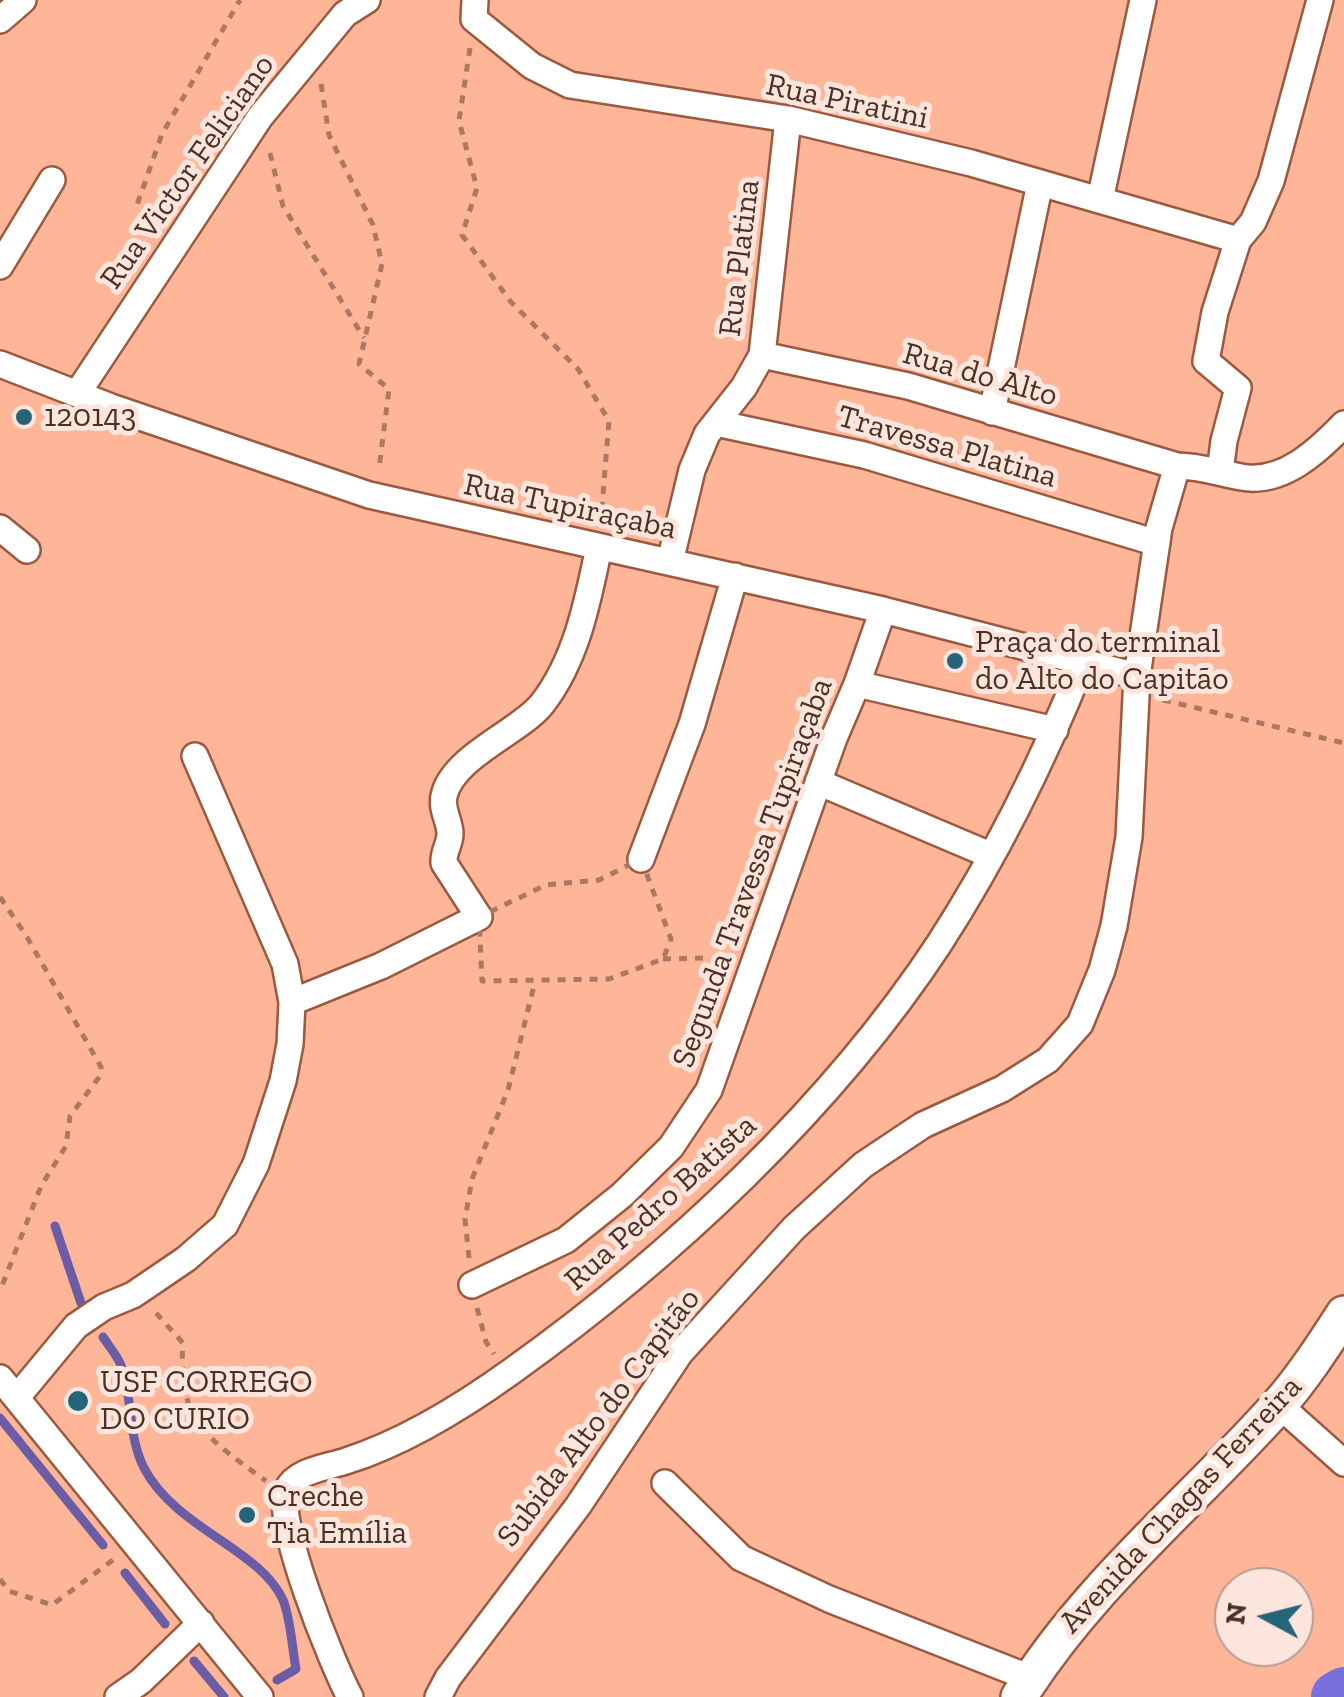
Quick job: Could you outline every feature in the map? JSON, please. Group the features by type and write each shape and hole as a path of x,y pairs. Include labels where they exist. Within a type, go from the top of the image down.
{"street":[{"path":"0,20 23,0"},
{"name":"Rua Victor Feliciano","path":"77,394 260,117 345,14 367,0"},
{"path":"1100,200 1144,0"},
{"path":"1220,472 1238,388 1206,361 1216,312 1238,240 1254,222 1267,192 1320,0"},
{"name":"Rua Piratini","path":"474,10 532,66 570,84 788,119 1040,182 1238,240"},
{"name":"Rua Platina","path":"670,562 692,470 707,434 744,387 762,354 788,119"},
{"path":"0,266 52,180"},
{"path":"992,412 1040,182"},
{"name":"Rua do Alto","path":"762,354 908,386 1177,466 1196,466 1246,479 1296,466 1344,424"},
{"name":"Rua Tupiraçaba","path":"0,364 375,496 883,610 1083,661 1137,684"},
{"name":"Travessa Platina","path":"716,422 864,455 1157,544"},
{"name":"Subida Alto do Capitão","path":"438,1697 480,1634 578,1506 680,1353 794,1228 864,1164 922,1125 1002,1089 1048,1060 1080,1024 1102,970 1114,926 1129,837 1137,684 1157,544 1177,466"},
{"path":"0,528 28,550"},
{"path":"292,1002 381,966 479,917 444,863 450,831 444,794 468,760 540,707 556,682 586,607 598,546"},
{"path":"642,859 692,724 735,576"},
{"name":"Segunda Travessa Tupiraçaba","path":"472,1286 566,1240 622,1195 671,1147 709,1090 883,610"},
{"name":"Rua Pedro Batista","path":"284,1494 290,1484 308,1472 358,1457 421,1429 507,1375 624,1288 782,1138 876,1031 939,944 1027,790 1083,661"},
{"path":"858,684 1055,730"},
{"path":"195,756 286,964 292,1002 283,1081 256,1164 225,1225 186,1259 133,1295 104,1306 76,1326 9,1387 260,1697"},
{"path":"818,782 990,855"},
{"name":"Avenida Chagas Ferreira","path":"1024,1688 1048,1650 1102,1586 1283,1408 1344,1314"},
{"path":"1283,1408 1344,1463"},
{"path":"665,1483 741,1558 1024,1688"},
{"path":"284,1494 285,1519 303,1579 350,1697"},
{"path":"118,1697 201,1623"}],"path":[{"path":"171,249 137,205 162,134 240,0"},
{"path":"474,10 459,122 477,188 462,235 512,302 578,369 609,421 598,546"},
{"path":"322,42 320,89 328,135 373,225 382,264 359,364 390,389 375,496"},
{"path":"260,117 284,206 364,340"},
{"path":"1137,684 1344,744"},
{"path":"663,959 670,939 642,859 599,880 546,885 479,917 482,981 609,979 663,959 706,958 748,974"},
{"path":"0,897 101,1067 100,1076 70,1116 66,1146 42,1186 0,1291"},
{"path":"507,1375 486,1342 472,1286 465,1219 472,1179 508,1090 535,982"},
{"path":"133,1295 167,1322 183,1343 180,1379 194,1420 231,1456 284,1494"},
{"path":"0,1578 8,1591 52,1606 136,1542"}],"waterway":[{"path":"55,1226 81,1303"},
{"path":"103,1337 120,1363 139,1455 158,1489 196,1523 256,1566 283,1600 296,1669 277,1680"},
{"path":"0,1418 103,1545"},
{"path":"125,1573 165,1624"},
{"path":"194,1661 224,1697"},
{"path":"1337,1697 1344,1693"}],"place":[{"name":"120143","path":"24,417"},
{"name":"Praça do terminal do Alto do Capitão","path":"955,661"},
{"name":"USF CORREGO DO CURIO","path":"78,1401"},
{"name":"Creche Tia Emília","path":"247,1515"}]}
